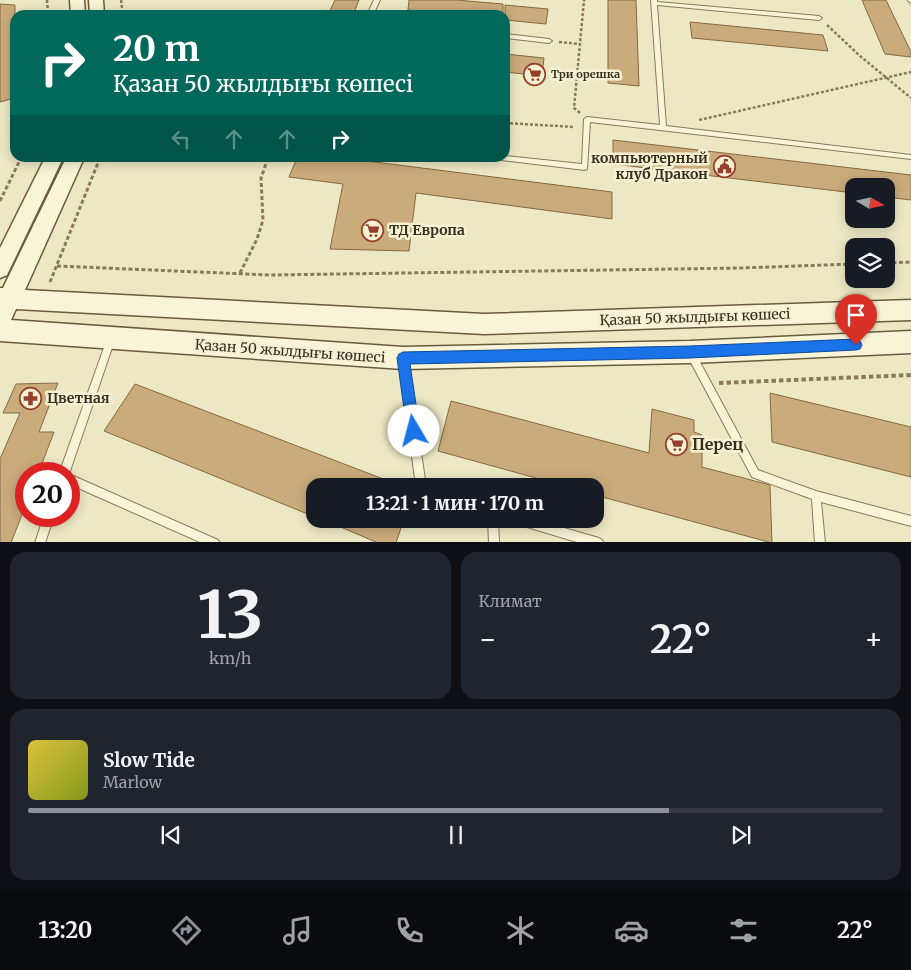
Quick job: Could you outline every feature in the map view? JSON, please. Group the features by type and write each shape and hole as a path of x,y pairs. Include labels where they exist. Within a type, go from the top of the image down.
{"street":[{"path":"0,268 62,164"},
{"path":"0,319 5,298 62,164"},
{"name":"Қазан 50 жылдығы көшесі","path":"5,298 484,324 911,310"},
{"path":"680,318 690,352"},
{"name":"Қазан 50 жылдығы көшесі","path":"0,330 403,358 690,352 911,342"}],"lane":[{"path":"663,128 654,1 819,18"},
{"path":"510,37 549,41"},
{"path":"510,159 586,167 587,120 911,157"},
{"path":"68,462 112,339"},
{"path":"690,352 755,474 816,496 911,521"},
{"path":"403,358 420,478"},
{"path":"80,484 215,542"},
{"path":"816,496 820,542"},
{"path":"40,542 45,527"},
{"path":"493,528 494,542"},
{"path":"550,528 599,542"}],"path":[{"path":"510,123 575,127 587,120 574,108 584,0"},
{"path":"819,18 860,56 911,98"},
{"path":"549,41 580,44"},
{"path":"663,128 911,72"},
{"path":"0,201 19,162"},
{"path":"42,300 98,162"},
{"path":"240,273 257,239 263,220 262,178 267,162"},
{"path":"895,263 911,262"},
{"path":"57,266 240,273 456,273 845,264"},
{"path":"707,383 911,375"}],"building":[{"path":"335,0 359,0 355,10 330,10"},
{"path":"409,0 456,0 503,4 503,10 408,10"},
{"path":"608,0 636,0 639,86 608,83"},
{"path":"862,0 886,0 911,52 911,57 885,54"},
{"path":"0,4 15,5 15,10 10,10 10,99 0,102"},
{"path":"505,5 548,9 546,24 510,20 510,10 505,10"},
{"path":"690,22 823,35 828,51 692,38"},
{"path":"510,55 544,58 542,76 510,73"},
{"path":"613,140 911,175 911,200 895,198 895,178 845,178 845,192 613,164"},
{"path":"295,162 375,162 612,192 612,219 416,193 409,251 330,249 343,184 289,177"},
{"path":"58,383 39,432 54,432 43,462 15,462 15,527 17,527 11,542 0,542 0,459 20,413 3,413 16,384"},
{"path":"135,384 381,478 306,478 306,513 104,431"},
{"path":"770,393 911,427 911,477 772,442"},
{"path":"451,401 649,453 652,409 694,420 694,432 702,435 702,467 770,485 772,542 604,497 604,478 536,478 438,451"},
{"path":"343,528 401,528 396,542 376,542"}],"place":[{"name":"Три орешка","path":"535,74"},
{"name":"компьютерный клуб Дракон","path":"724,166"},
{"name":"ТД Европа","path":"373,230"},
{"name":"Цветная","path":"31,398"},
{"name":"Перец","path":"676,444"}],"route":[{"path":"414,431 403,358 690,352 856,345"}]}
